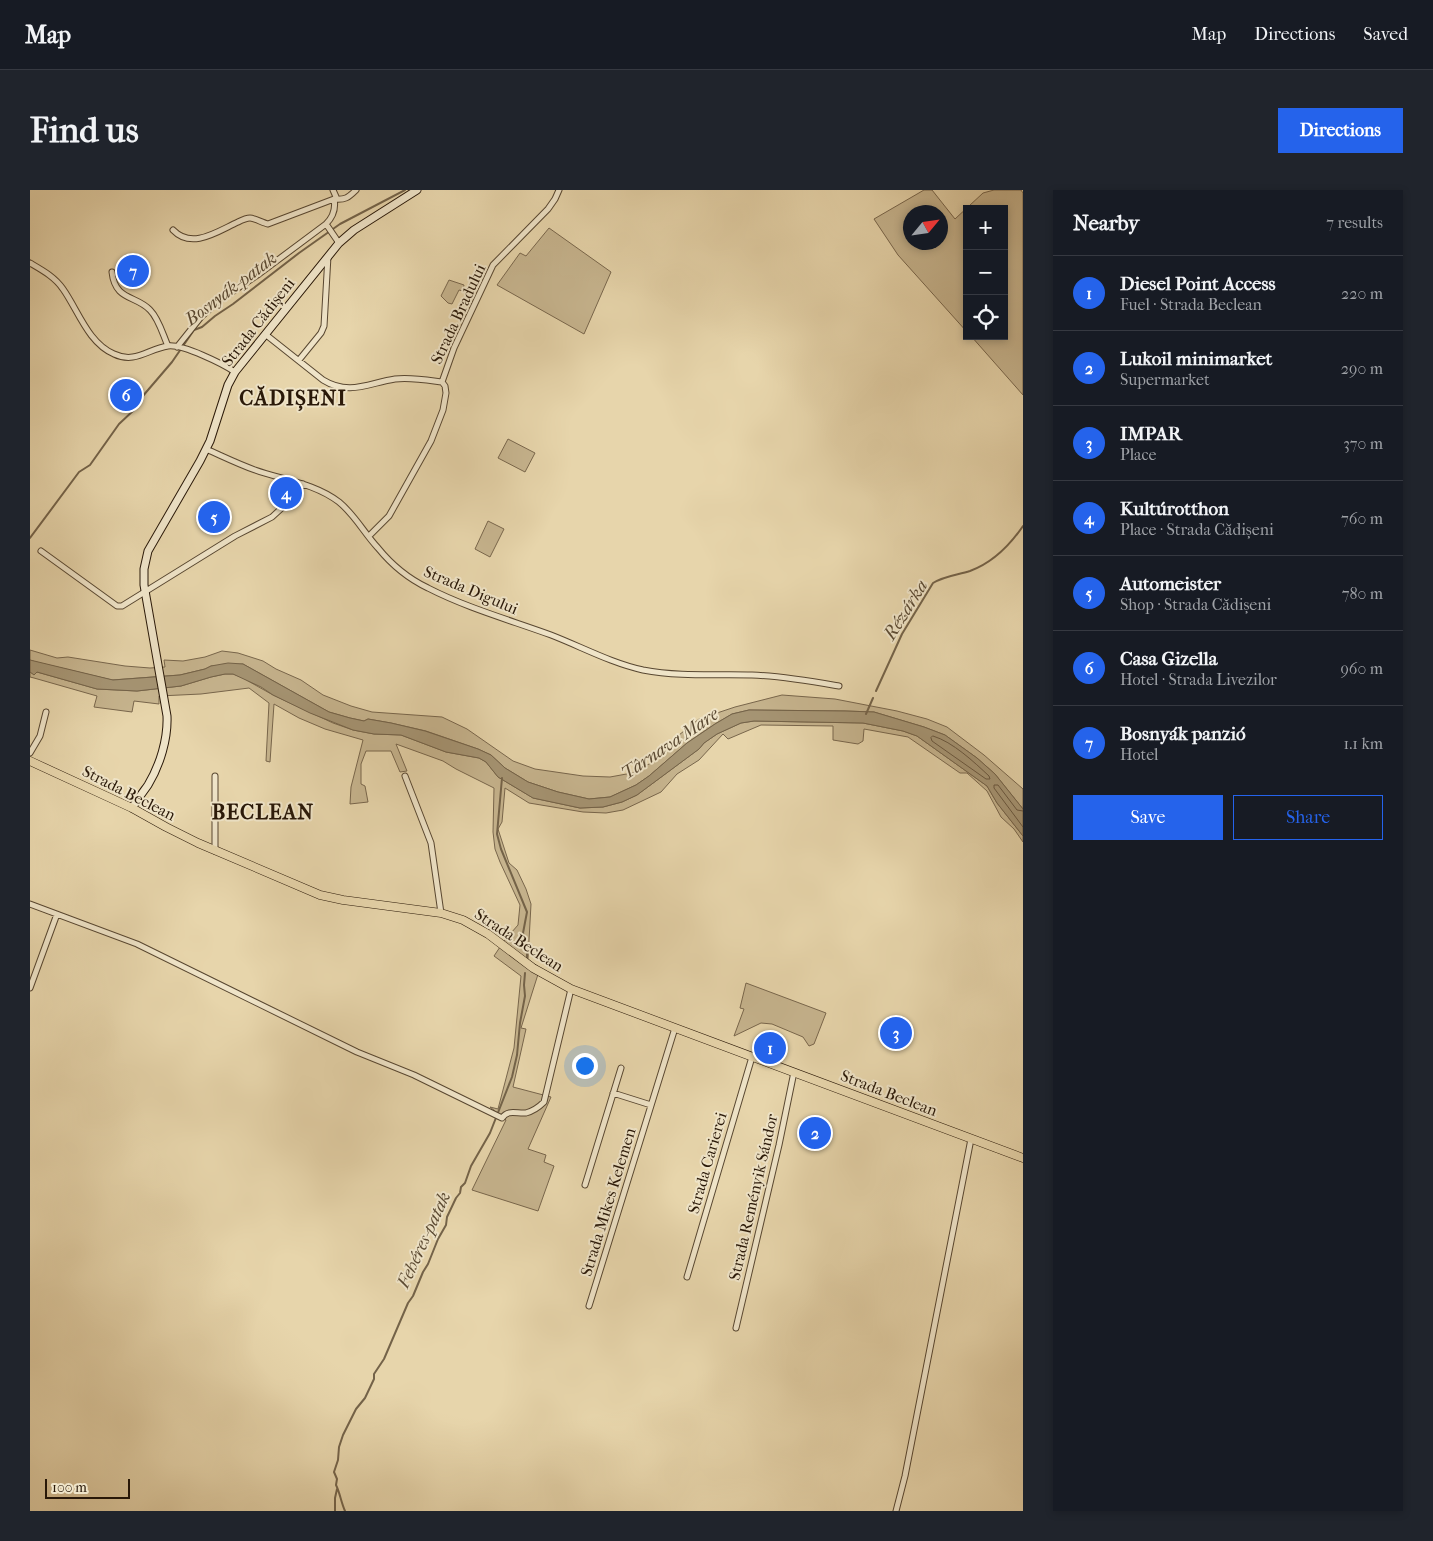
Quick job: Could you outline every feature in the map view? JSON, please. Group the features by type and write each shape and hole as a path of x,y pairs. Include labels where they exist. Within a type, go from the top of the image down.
{"main road":[{"name":"Strada Cădișeni","path":"132,808 148,783 164,745 167,731 167,716 145,593 144,569 148,551 206,450 228,385 236,372 339,243 354,230 417,190"},
{"name":"Strada Beclean","path":"30,761 132,808 215,851 284,880 328,897 440,913 463,920 478,927 533,968 571,989 1023,1158"}],"street":[{"path":"178,347 202,317 220,300 260,274 290,250 327,225 334,213 335,199 333,190"},
{"path":"173,230 186,239 197,239 214,235 245,219 251,218 268,224 335,199 343,200 356,190"},
{"name":"Strada Bradului","path":"369,536 389,516 430,441 443,410 446,390 442,382 454,348 493,265 548,209 559,190"},
{"path":"327,225 339,243"},
{"path":"299,360 321,333 324,326 328,256"},
{"path":"30,263 54,279 62,288 96,342 106,351 116,356 130,358 168,346 178,347 222,364 236,372"},
{"path":"112,272 118,288 129,298 143,304 152,312 168,346"},
{"name":"Strada Bradului","path":"265,334 332,385 360,387 396,378 442,382"},
{"name":"Strada Digului","path":"206,450 256,470 323,492 341,504 354,517 388,558 427,588 456,601 550,635 606,659 655,672 692,676 776,677 839,686"},
{"path":"41,551 118,606 122,606 235,536 272,517 303,484"},
{"path":"30,752 40,736 46,712"},
{"path":"215,776 215,851"},
{"path":"405,776 430,843 440,913"},
{"path":"30,904 150,950 357,1052 414,1075 502,1118 504,1114 525,1113 535,1110 544,1102 571,989"},
{"path":"30,988 58,914"},
{"name":"Strada Mikes Kelemen","path":"589,1306 675,1028"},
{"name":"Strada Carierei","path":"688,1277 752,1057"},
{"name":"Strada Mikes Kelemen","path":"585,1185 621,1068"},
{"name":"Strada Reményik Sándor","path":"736,1328 779,1145 794,1072"},
{"path":"613,1093 651,1105"},
{"path":"896,1511 971,1139"}],"shaded area":[{"path":"924,190 932,190 944,205 903,205 903,250 948,250 948,210 955,219 963,212 963,328 898,255 874,219"},
{"path":"994,190 1021,190 1023,193 1023,395 975,340 1008,340 1008,205 970,205 983,193"},
{"path":"549,228 611,272 584,334 497,285 520,253 526,256"},
{"path":"449,280 464,285 463,291 459,290 452,304 448,303 441,296"},
{"path":"508,439 535,453 525,472 498,458"},
{"path":"488,521 504,529 490,557 475,549"},
{"path":"30,650 57,658 68,657 150,668 165,667 164,660 183,661 205,657 222,651 238,653 263,661 301,680 323,695 351,706 372,712 442,717 467,729 513,761 535,769 583,776 610,777 632,773 651,763 679,735 699,719 735,707 782,695 835,699 897,711 927,719 947,727 984,755 1023,789 1023,809 995,774 977,758 945,735 874,712 749,710 732,714 687,743 636,785 610,797 589,799 558,792 528,782 505,768 491,755 426,731 368,719 364,721 329,712 243,664 211,666 180,675 112,680 30,660"},
{"path":"30,672 34,674 37,672 97,689 137,691 181,686 211,677 233,674 333,723 353,730 374,734 401,735 446,752 479,758 486,762 498,777 533,798 580,808 603,807 622,802 637,795 717,734 741,723 754,721 863,723 903,731 917,736 987,786 997,803 1023,836 1023,842 1014,829 1001,817 987,791 967,773 960,773 908,737 864,729 863,741 858,744 833,740 833,726 761,725 728,739 723,734 699,760 677,774 661,792 623,810 606,813 583,812 529,803 505,788 502,822 498,829 509,863 517,870 531,904 528,959 540,968 521,1028 526,1029 513,1087 551,1097 528,1149 546,1155 544,1162 554,1166 538,1211 472,1190 506,1120 490,1107 498,1109 514,1048 521,976 494,956 518,925 520,905 495,849 493,832 494,788 443,761 396,744 407,771 400,772 391,751 366,751 361,764 361,784 365,786 368,802 350,804 351,787 363,740 325,729 299,718 274,704 270,762 266,761 269,703 249,688 201,694 159,696 159,704 134,701 132,712 94,707 97,696 30,677"},
{"path":"746,983 826,1013 814,1044 809,1046 803,1037 772,1024 761,1023 734,1036 744,1009 740,1008"}],"water":[{"path":"30,660 113,680 180,675 228,663 243,664 329,712 364,721 368,719 425,731 491,755 505,768 528,782 558,792 589,799 610,797 636,785 687,743 732,714 749,710 874,712 945,735 977,758 995,774 1023,809 1023,836 997,803 987,786 917,736 903,731 863,723 754,721 741,723 717,734 704,743 699,749 637,795 622,802 603,807 580,808 533,798 498,777 486,762 479,758 446,752 401,735 374,734 353,730 310,713 233,674 211,677 181,686 137,691 97,689 37,672 34,675 30,672"}],"waterway":[{"name":"Bosnyák-patak","path":"30,538 79,472 90,465 119,424 135,409 142,397 172,362 194,330 202,327 340,224 405,190"},
{"name":"Rézárka","path":"876,691 902,634 933,583 946,577 978,568 986,563 1006,546 1023,526"},
{"name":"Rézárka","path":"866,714 873,698"},
{"name":"Fehéres-patak","path":"502,778 497,834 501,849 527,912 523,933 527,946 527,958"},
{"name":"Fehéres-patak","path":"345,1511 336,1485 337,1479 334,1472 343,1435 356,1409 365,1398 374,1379 374,1374 384,1359 408,1303 446,1225 447,1217 460,1193 461,1187 465,1183 471,1166 490,1133 512,1077 517,1055 525,996 525,973"},
{"path":"335,1511 337,1489"}],"place":[{"name":"Bosnyák panzió","path":"133,271"},
{"name":"Casa Gizella","path":"126,395"},
{"name":"Kultúrotthon","path":"286,493"},
{"name":"Automeister","path":"214,517"},
{"name":"IMPAR","path":"896,1033"},
{"name":"Diesel Point Access","path":"770,1048"},
{"name":"Lukoil minimarket","path":"815,1133"}],"district":[{"name":"CĂDIȘENI","path":"293,398"},
{"name":"BECLEAN","path":"263,812"}],"water label":[{"name":"Târnava Mare","path":"670,744"}]}
